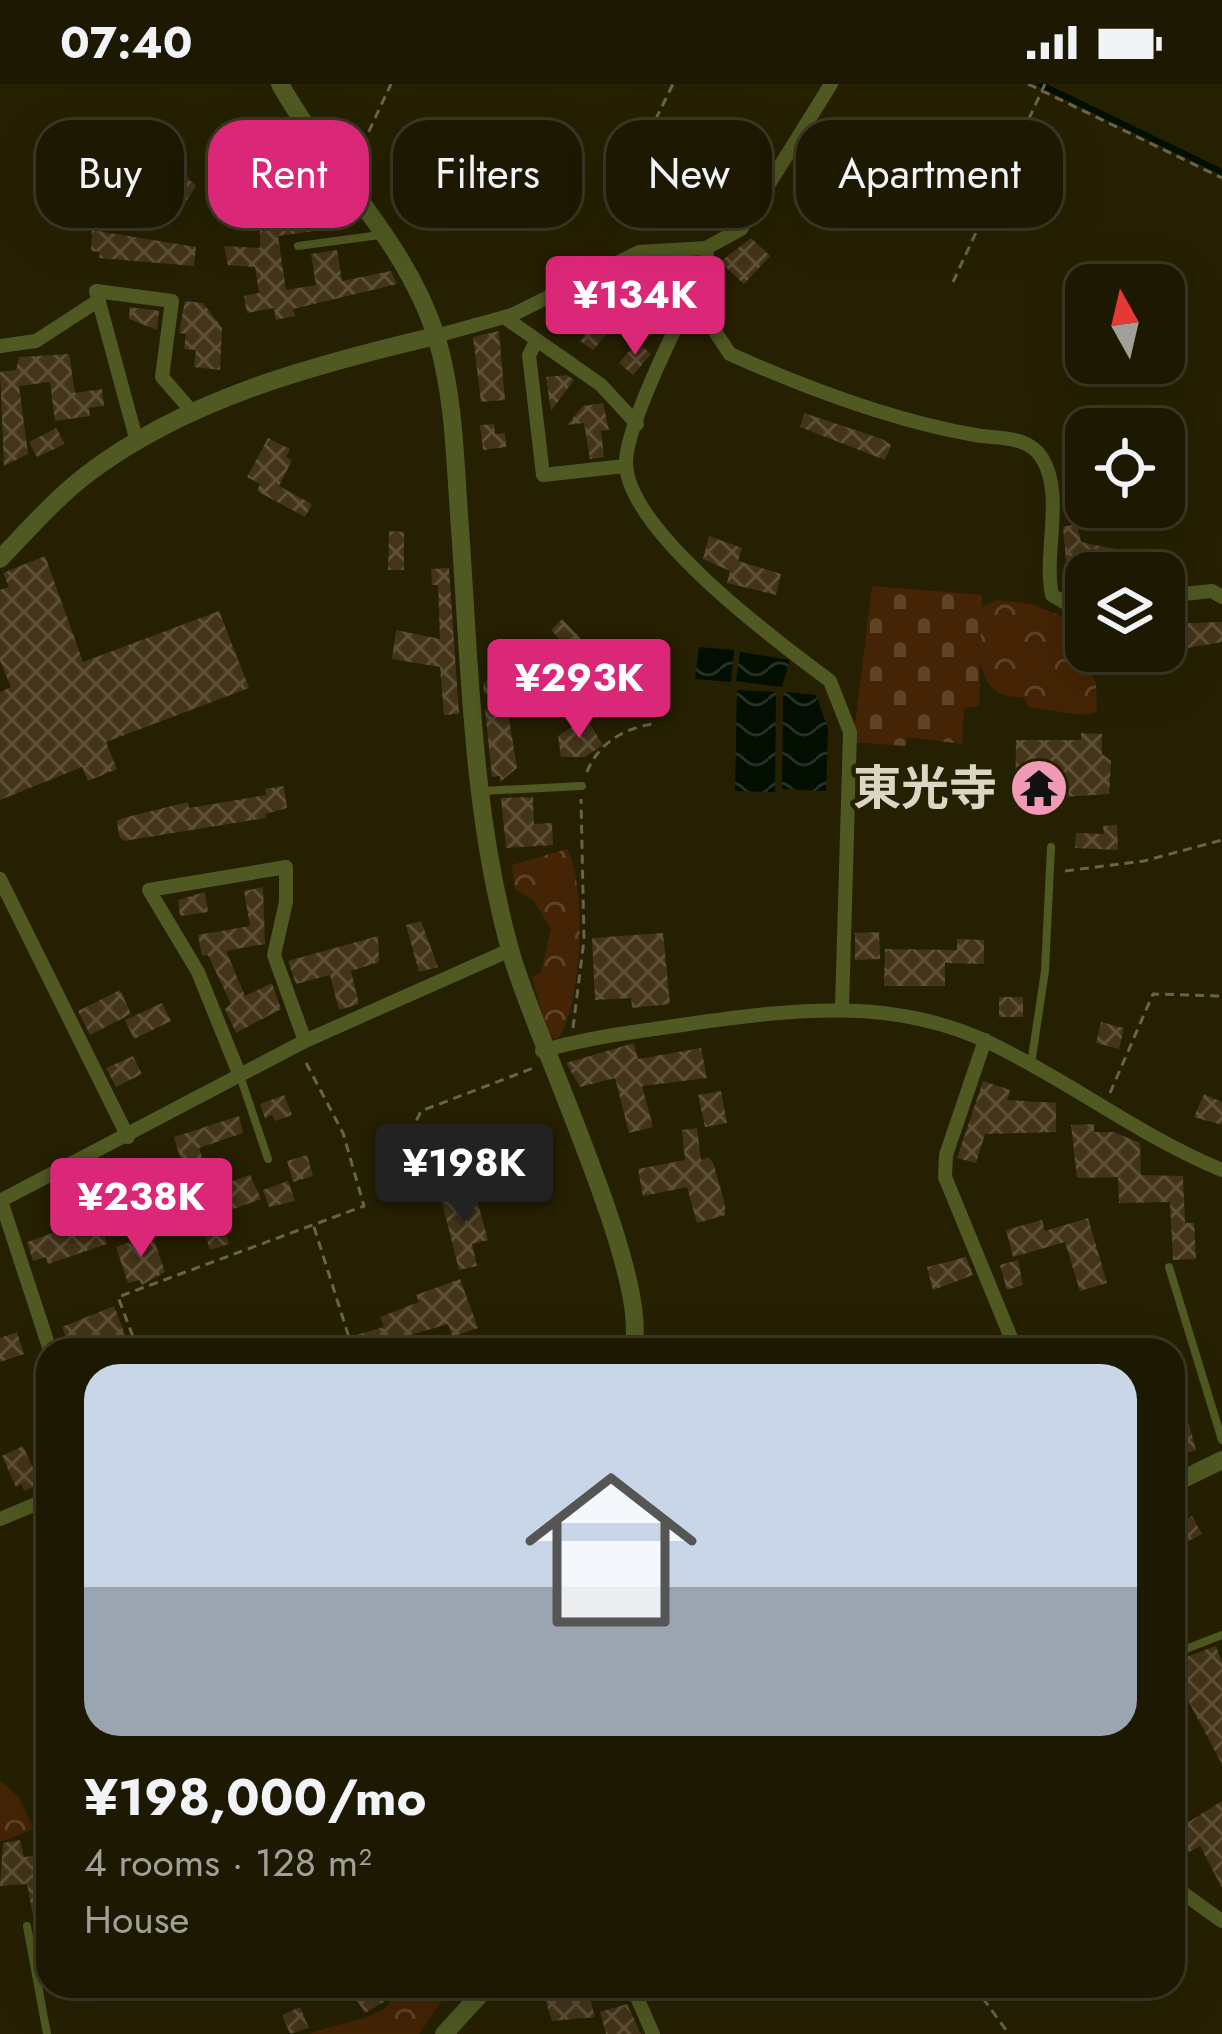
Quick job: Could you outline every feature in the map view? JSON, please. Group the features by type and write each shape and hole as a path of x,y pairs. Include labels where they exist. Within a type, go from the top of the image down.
{"street":[{"path":"280,84 304,120"},
{"path":"0,559 67,491 137,442 194,414 291,374 504,317 639,252 706,248 741,230 831,84"},
{"path":"369,214 414,281 436,336 452,419 480,791 510,950 544,1057 626,1263 637,1321 634,1338"},
{"path":"706,248 716,333 730,353 944,430 1021,440 1033,448 1041,456 1050,488 1052,595 1065,602"},
{"path":"705,267 637,424 626,466 632,487 665,536 743,617 830,681 838,694 850,733 842,1007"},
{"path":"137,442 96,291 172,301 162,377 194,414"},
{"path":"0,346 36,341 99,300"},
{"path":"504,317 601,385 637,424"},
{"path":"537,340 529,355 543,475 626,466"},
{"path":"1185,594 1212,592 1222,597"},
{"path":"239,1076 198,972 149,890 286,867 274,955 305,1041"},
{"path":"0,879 128,1137"},
{"path":"46,1338 1,1201 305,1041 510,950"},
{"path":"544,1057 572,1042 770,1011 842,1007 938,1023 985,1040 1180,1153 1222,1170"},
{"path":"985,1040 946,1155 945,1177 1011,1338"},
{"path":"1185,1478 1222,1460"},
{"path":"0,1519 36,1504"},
{"path":"1185,1895 1222,1921"},
{"path":"444,2034 477,1998"},
{"path":"637,1998 653,2034"}],"lane":[{"path":"298,246 384,234"},
{"path":"480,791 583,786"},
{"path":"1031,1064 1045,970 1051,847"},
{"path":"239,1076 268,1159"},
{"path":"1169,1267 1222,1441"},
{"path":"1185,1649 1222,1635"},
{"path":"27,1926 36,1975"},
{"path":"40,1998 47,2034"}],"path":[{"path":"369,133 391,84"},
{"path":"655,120 673,84"},
{"path":"1028,84 1044,87 1222,178"},
{"path":"953,282 1044,87"},
{"path":"572,1042 584,940 583,786 592,758 622,728 653,724"},
{"path":"1051,872 1125,865 1222,840"},
{"path":"1104,1106 1154,994 1222,996"},
{"path":"133,1338 118,1297 364,1206 343,1133 305,1064 305,1041"},
{"path":"410,1134 422,1111 544,1057"},
{"path":"314,1225 349,1338"},
{"path":"983,1998 1009,2034"}],"green space":[{"path":"872,586 982,595 979,706 964,708 962,744 907,737 905,746 853,742"},
{"path":"996,600 1031,604 1065,618 1065,672 1090,672 1096,683 1097,712 1082,715 1028,707 1024,697 995,690 987,681 979,654 979,609"},
{"path":"567,849 578,889 579,946 572,1002 557,1039 549,1036 532,977 541,973 551,929 533,900 515,889 512,865"},
{"path":"0,1781 19,1797 34,1829 0,1842"},
{"path":"390,1998 444,1998 419,2034 310,2034 361,2019 389,2005"}],"water":[{"path":"699,647 734,650 731,682 695,679"},
{"path":"740,652 790,660 782,687 736,681"},
{"path":"737,690 776,692 775,792 735,791"},
{"path":"783,695 816,695 828,729 826,791 782,789"}],"building":[{"path":"184,174 196,186 184,205"},
{"path":"260,228 322,228 278,236 286,290 316,285 311,254 337,250 342,281 391,271 397,284 293,309 295,316 276,320 274,308 247,313 244,296 259,293 255,267 228,265 224,246 260,248"},
{"path":"92,230 196,247 194,266 99,258 100,252 91,251"},
{"path":"751,238 770,256 744,284 720,262"},
{"path":"618,290 645,312 651,290 669,295 637,342 639,330 621,317 593,350 580,341"},
{"path":"185,301 203,303 222,328 220,370 194,367 196,350 184,349 186,334 179,333"},
{"path":"130,307 159,311 157,330 129,319"},
{"path":"499,331 505,400 481,402 473,337"},
{"path":"637,342 651,354 633,375 619,363"},
{"path":"69,354 75,393 102,389 104,406 89,408 90,416 55,421 50,382 19,386 28,454 4,466 0,372 16,370 19,357"},
{"path":"567,375 574,380 551,411 546,377"},
{"path":"603,403 609,430 601,431 604,457 590,459 584,423 567,425 583,406"},
{"path":"804,413 882,439 891,445 885,460 800,427"},
{"path":"494,424 495,434 505,433 506,447 483,450 480,425"},
{"path":"56,428 65,444 37,457 29,442"},
{"path":"268,438 290,449 286,457 292,460 279,486 312,504 305,517 257,491 260,484 247,477"},
{"path":"1063,527 1078,528 1081,542 1124,552 1065,552"},
{"path":"389,531 404,532 404,570 388,570"},
{"path":"709,536 742,548 738,561 781,574 776,595 727,583 730,571 703,559"},
{"path":"45,556 83,662 219,611 249,688 106,742 117,769 88,781 82,767 0,800 0,692 11,687 0,661 0,590 9,587 3,573"},
{"path":"449,568 459,714 444,715 440,667 392,659 396,630 440,639 438,585 432,585 431,569"},
{"path":"562,619 582,640 571,651 551,630"},
{"path":"1222,622 1222,642 1185,648 1185,623"},
{"path":"539,659 544,673 484,695 483,683 508,667"},
{"path":"507,706 517,768 500,782 500,776 492,777 485,709"},
{"path":"586,718 603,745 585,757 561,757 558,736"},
{"path":"1081,733 1102,734 1102,754 1111,761 1109,794 1062,797 1062,808 1015,808 1016,740 1081,740"},
{"path":"284,786 287,808 265,814 266,818 124,841 119,836 117,821 123,818 188,802 189,808 266,795 265,789"},
{"path":"533,797 534,824 552,823 553,845 506,848 501,798"},
{"path":"1117,825 1118,850 1075,848 1076,833 1104,834 1103,826"},
{"path":"263,887 265,944 226,951 245,996 272,983 281,1009 236,1033 225,1009 231,1004 208,955 202,956 198,935 250,926 244,891"},
{"path":"205,892 208,912 180,916 178,900"},
{"path":"421,921 438,967 419,972 406,925"},
{"path":"879,932 880,959 855,960 855,933"},
{"path":"663,933 670,1004 632,1008 631,998 595,1000 592,938"},
{"path":"378,936 379,962 351,971 359,1004 339,1010 330,975 296,984 288,961"},
{"path":"957,939 984,940 984,964 945,963 945,986 884,986 885,949 957,950"},
{"path":"120,990 131,1014 90,1035 78,1011"},
{"path":"999,997 1023,997 1023,1017 999,1017"},
{"path":"162,1003 171,1021 134,1039 125,1020"},
{"path":"1101,1022 1124,1028 1119,1049 1096,1043"},
{"path":"634,1043 638,1059 701,1048 707,1078 642,1086 653,1127 629,1133 615,1078 580,1087 566,1063"},
{"path":"133,1056 142,1074 116,1087 106,1068"},
{"path":"983,1081 1010,1090 1007,1100 1056,1103 1056,1132 985,1134 976,1163 957,1158"},
{"path":"721,1091 727,1123 705,1127 698,1095"},
{"path":"1204,1094 1222,1102 1222,1125 1194,1117"},
{"path":"284,1095 292,1115 275,1121 272,1115 265,1118 260,1104"},
{"path":"239,1116 243,1133 199,1148 212,1188 250,1175 261,1199 220,1214 229,1244 210,1250 199,1215 167,1227 148,1171 181,1160 174,1137"},
{"path":"1094,1124 1094,1132 1113,1132 1140,1143 1141,1175 1183,1176 1185,1223 1194,1223 1196,1259 1173,1260 1170,1202 1119,1203 1118,1177 1077,1178 1071,1125"},
{"path":"697,1128 701,1160 709,1157 714,1165 725,1215 697,1223 687,1187 643,1196 638,1169 685,1160 682,1130"},
{"path":"307,1155 313,1176 293,1182 287,1161"},
{"path":"288,1181 295,1201 269,1207 263,1190"},
{"path":"474,1189 488,1240 472,1244 477,1266 459,1270 441,1198"},
{"path":"93,1202 107,1244 48,1264 46,1257 33,1261 27,1242 84,1222 78,1209"},
{"path":"1088,1218 1107,1283 1080,1291 1065,1242 1013,1257 1006,1230 1042,1220 1045,1231"},
{"path":"152,1234 165,1272 142,1285 139,1280 128,1283 116,1247"},
{"path":"966,1257 973,1275 933,1290 927,1267"},
{"path":"1018,1260 1023,1285 1007,1290 1000,1265"},
{"path":"460,1279 478,1328 452,1337 448,1324 401,1338 357,1338 384,1327 380,1317 419,1302 416,1295"},
{"path":"114,1306 126,1338 66,1338 62,1327"},
{"path":"17,1332 24,1354 0,1362 0,1338"},
{"path":"1189,1424 1196,1450 1185,1453 1185,1425"},
{"path":"23,1446 36,1486 24,1491 21,1484 16,1487 2,1456"},
{"path":"1192,1516 1202,1534 1185,1543 1185,1520"},
{"path":"1216,1646 1222,1662 1222,1764 1185,1695 1185,1658"},
{"path":"1222,1801 1222,1888 1200,1846 1185,1854 1185,1824"},
{"path":"20,1840 24,1857 36,1856 36,1932 27,1884 0,1886 3,1843"},
{"path":"356,1998 382,1998 384,2002 365,2013"},
{"path":"545,1998 590,1998 595,2017 552,2021"},
{"path":"627,2004 641,2034 606,2034 600,2012"},
{"path":"300,2007 309,2028 290,2034 282,2015"}],"waterway":[{"path":"1040,84 1222,172"}],"place":[{"name":"東光寺","path":"1039,788"}]}
